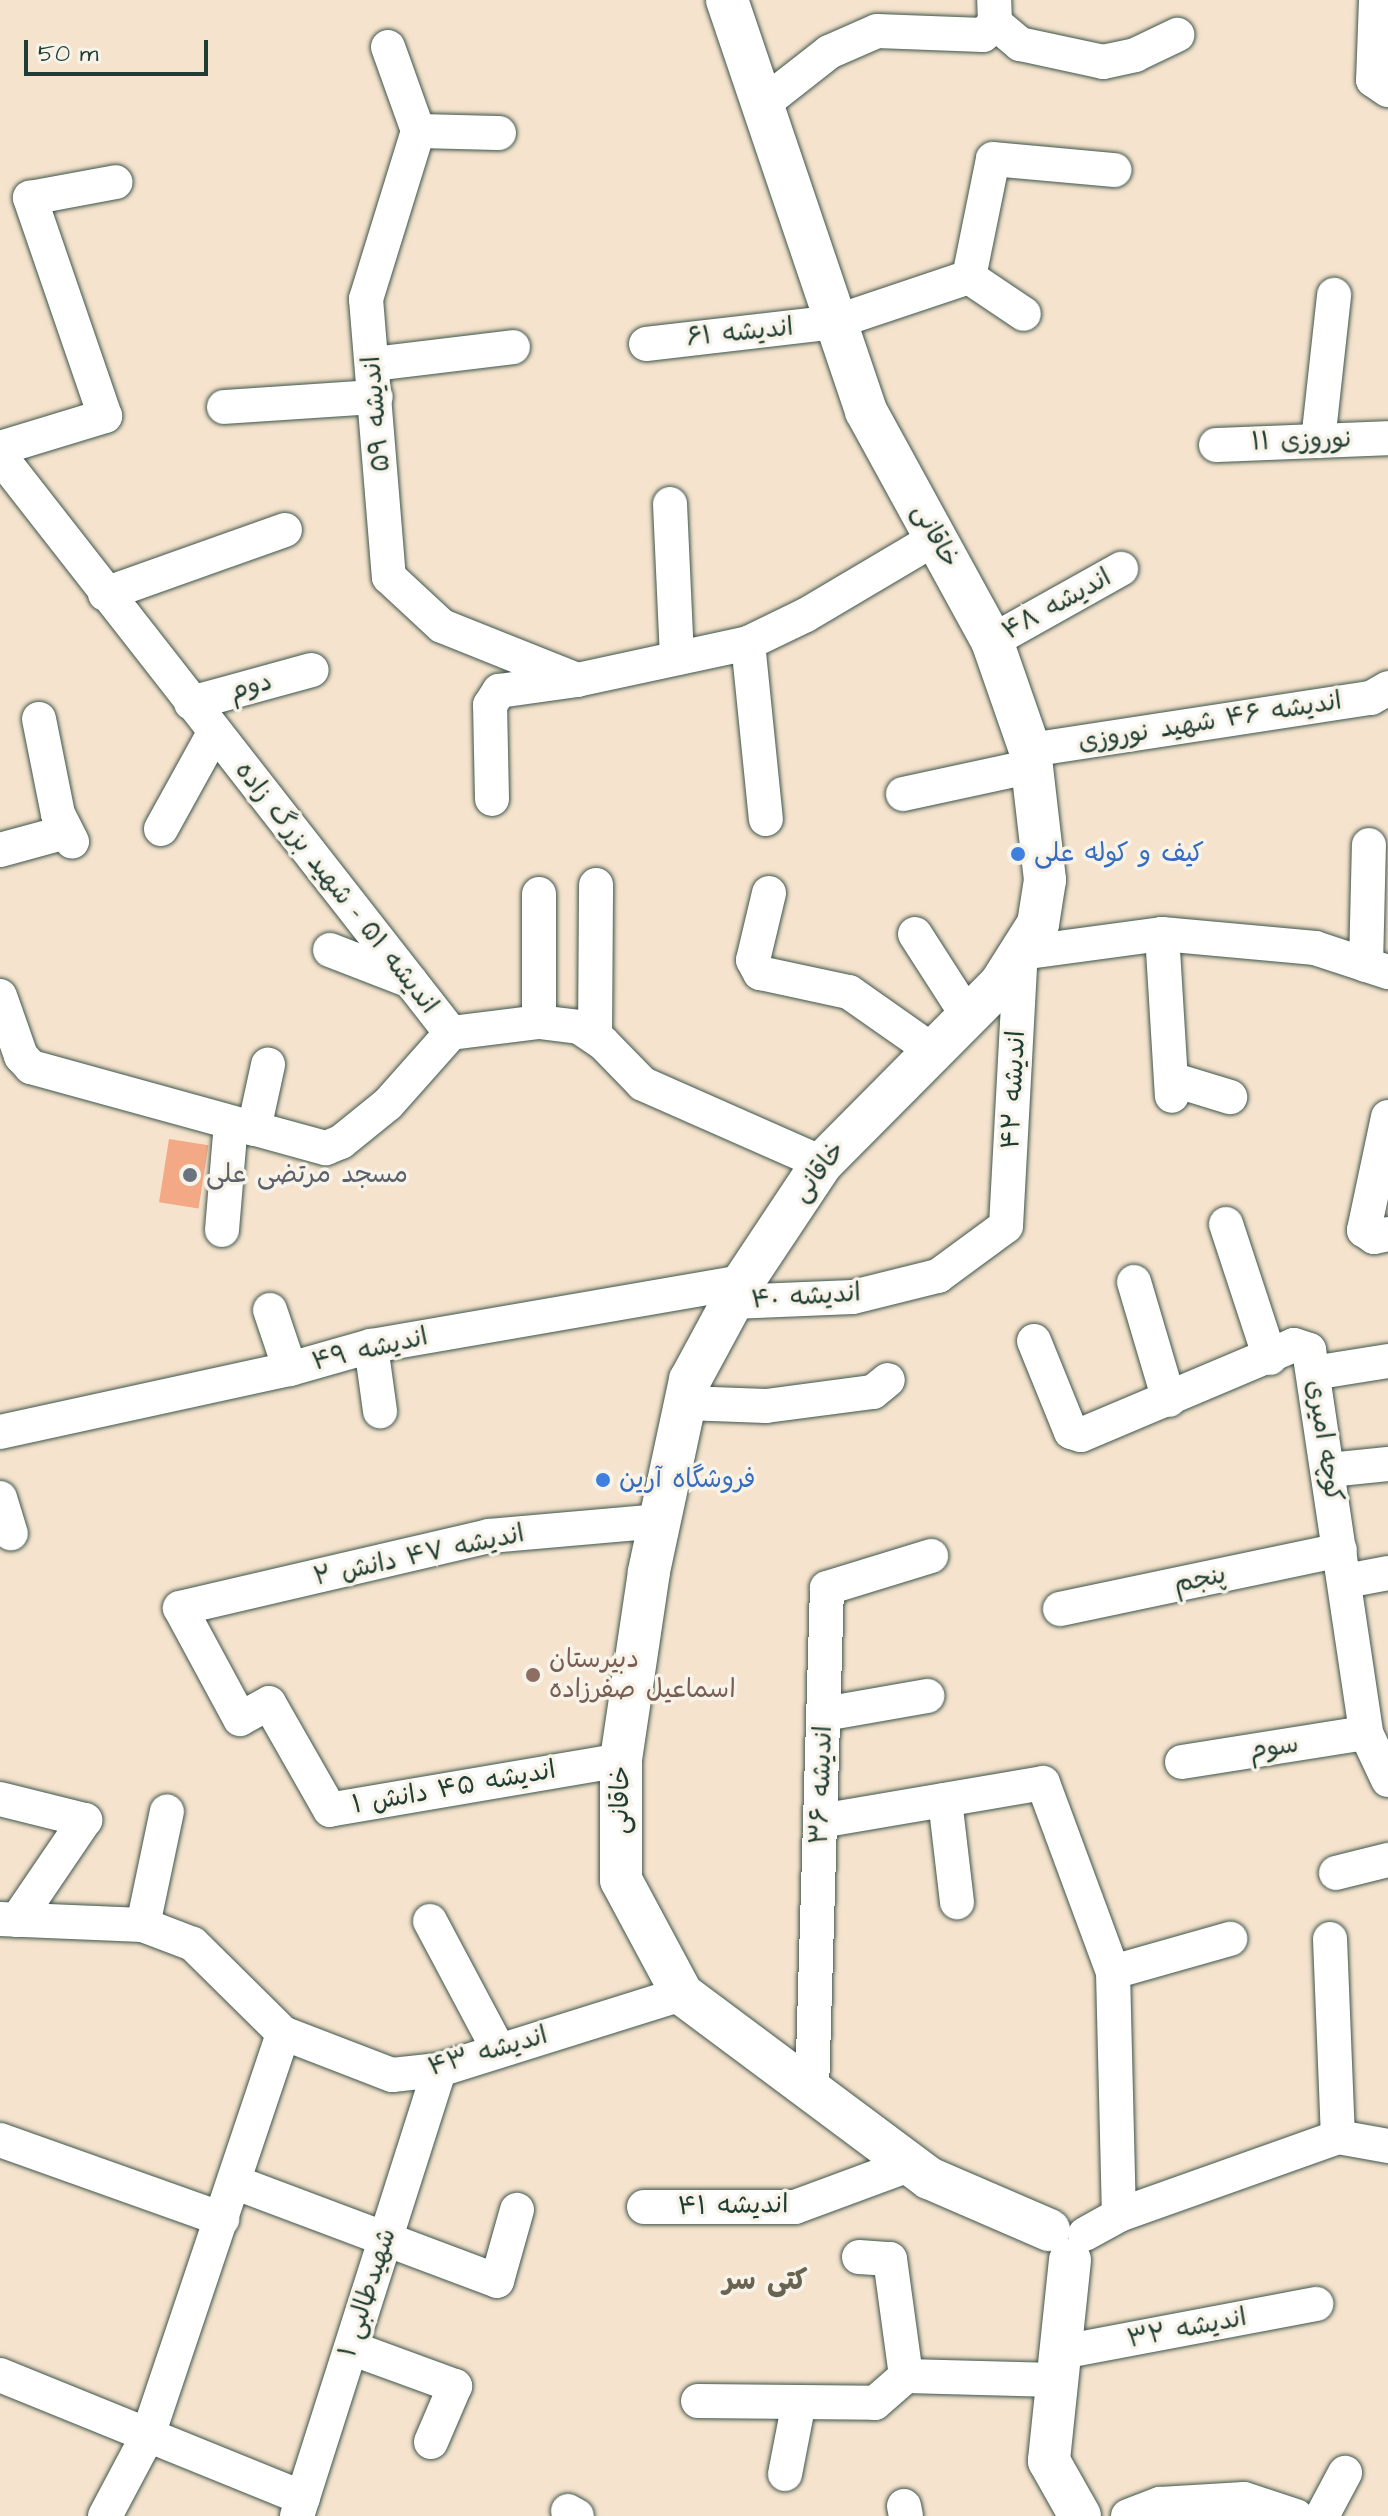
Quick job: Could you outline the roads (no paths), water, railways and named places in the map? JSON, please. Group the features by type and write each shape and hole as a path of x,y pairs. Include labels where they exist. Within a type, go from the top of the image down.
{"main road":[{"name":"خاقانی","path":"727,0 866,411 992,641 1031,758 1045,880 1038,924 1021,953 969,1018 930,1049 822,1163 737,1292 690,1380 660,1521 621,1760 621,1880 682,1994 929,2178 1068,2241"},
{"path":"1068,2241 1049,2461 1080,2516"}],"street":[{"path":"1376,0 1373,80 1388,90"},
{"path":"764,103 829,52 877,31 923,29 961,37 983,35 994,11 1020,44 1103,62 1135,55 1177,35"},
{"path":"388,47 418,131 499,133"},
{"name":"اندیشه ۵۹","path":"418,131 366,299 389,577 442,626 577,680"},
{"path":"1024,314 969,277 993,159 1115,170"},
{"path":"0,448 105,416 30,198 116,182"},
{"name":"اندیشه ۶۱","path":"646,344 835,322 969,277"},
{"path":"1318,441 1334,295"},
{"path":"224,407 374,381 513,347"},
{"name":"نوروزی ۱۱","path":"1216,445 1388,438"},
{"name":"اندیشه ۵۱ - شهید بزرگ زاده","path":"0,456 451,1033 539,1022 579,1027 595,1037 643,1084 822,1163"},
{"path":"670,504 677,658"},
{"path":"105,594 285,530"},
{"path":"492,799 492,696 499,691 577,680 748,643 806,615 936,538"},
{"name":"اندیشه ۴۸","path":"992,641 1121,569"},
{"path":"748,643 766,819"},
{"name":"دوم","path":"191,703 312,670"},
{"name":"اندیشه ۴۶ شهید نوروزی","path":"903,794 1031,758 1371,698 1388,688"},
{"path":"0,850 69,837 39,719"},
{"path":"161,829 214,733"},
{"path":"1021,953 1162,934 1315,948 1377,968 1369,845"},
{"path":"595,1037 596,885"},
{"path":"769,893 753,960 760,973 849,992 930,1049"},
{"path":"539,894 539,1022"},
{"path":"915,934 969,1018"},
{"path":"1162,934 1171,1087 1230,1097"},
{"path":"330,950 410,981"},
{"name":"اندیشه ۴۲","path":"1006,1226 1021,953"},
{"path":"0,996 21,1056 31,1067 316,1146 341,1142 388,1104 451,1033"},
{"path":"222,1230 243,1126 268,1065"},
{"path":"1388,1117 1364,1230 1374,1237 1388,1234"},
{"path":"1226,1224 1270,1358"},
{"name":"اندیشه ۴۰","path":"737,1292 853,1297 938,1276 1006,1226"},
{"path":"1134,1282 1169,1400"},
{"name":"اندیشه ۴۹","path":"0,1432 290,1369 371,1346 737,1292"},
{"path":"270,1310 290,1369"},
{"name":"کوچه امیری","path":"1034,1341 1075,1435 1303,1346 1309,1350 1366,1733 1388,1780"},
{"path":"371,1346 380,1411"},
{"path":"1313,1373 1388,1361"},
{"path":"685,1403 766,1406 873,1392 888,1380"},
{"path":"1329,1470 1388,1464"},
{"path":"0,1498 11,1533"},
{"name":"اندیشه ۴۷ دانش ۲","path":"180,1608 489,1536 660,1521"},
{"name":"اندیشه ۳۶","path":"812,2090 827,1588 931,1556"},
{"name":"پنجم","path":"1060,1609 1343,1565 1388,1573"},
{"name":"اندیشه ۴۵ دانش ۱","path":"180,1608 240,1719 269,1703 330,1810 621,1760"},
{"path":"824,1714 927,1696"},
{"name":"سوم","path":"1182,1762 1366,1733"},
{"path":"821,1821 1043,1783 1113,1972 1119,2215"},
{"path":"0,1799 85,1820 8,1919"},
{"path":"945,1800 957,1902"},
{"path":"143,1925 167,1811"},
{"path":"1336,1873 1388,1860"},
{"name":"اندیشه ۴۳","path":"8,1919 143,1925 193,1944 283,2033 392,2075 439,2070 682,1994"},
{"path":"430,1921 499,2051"},
{"path":"1113,1972 1230,1939"},
{"path":"1330,1939 1338,2137"},
{"path":"105,2516 148,2435 283,2033"},
{"name":"شهیدطالبی ۱","path":"300,2507 439,2070"},
{"path":"1068,2241 1119,2215 1338,2137 1388,2146"},
{"path":"0,2140 222,2219"},
{"name":"اندیشه ۴۱","path":"644,2207 795,2207 911,2164"},
{"path":"234,2182 497,2281 517,2210"},
{"path":"698,2401 875,2403 906,2376 890,2259 859,2257"},
{"name":"اندیشه ۳۲","path":"906,2376 1056,2366 1316,2304"},
{"path":"351,2348 455,2386 431,2442"},
{"path":"0,2375 148,2435 300,2507"},
{"path":"785,2474 799,2402"},
{"path":"1322,2516 1345,2473"},
{"path":"1128,2516 1160,2504 1244,2499 1296,2516"}],"place":[{"name":"کیف و کوله علی","path":"1018,854"},
{"name":"مسجد مرتضی علی","path":"190,1175"},
{"name":"فروشگاه آرین","path":"603,1480"},
{"name":"دبیرستان اسماعیل صفرزاده","path":"533,1675"}],"district":[{"name":"کتی سر","path":"765,2281"}]}
